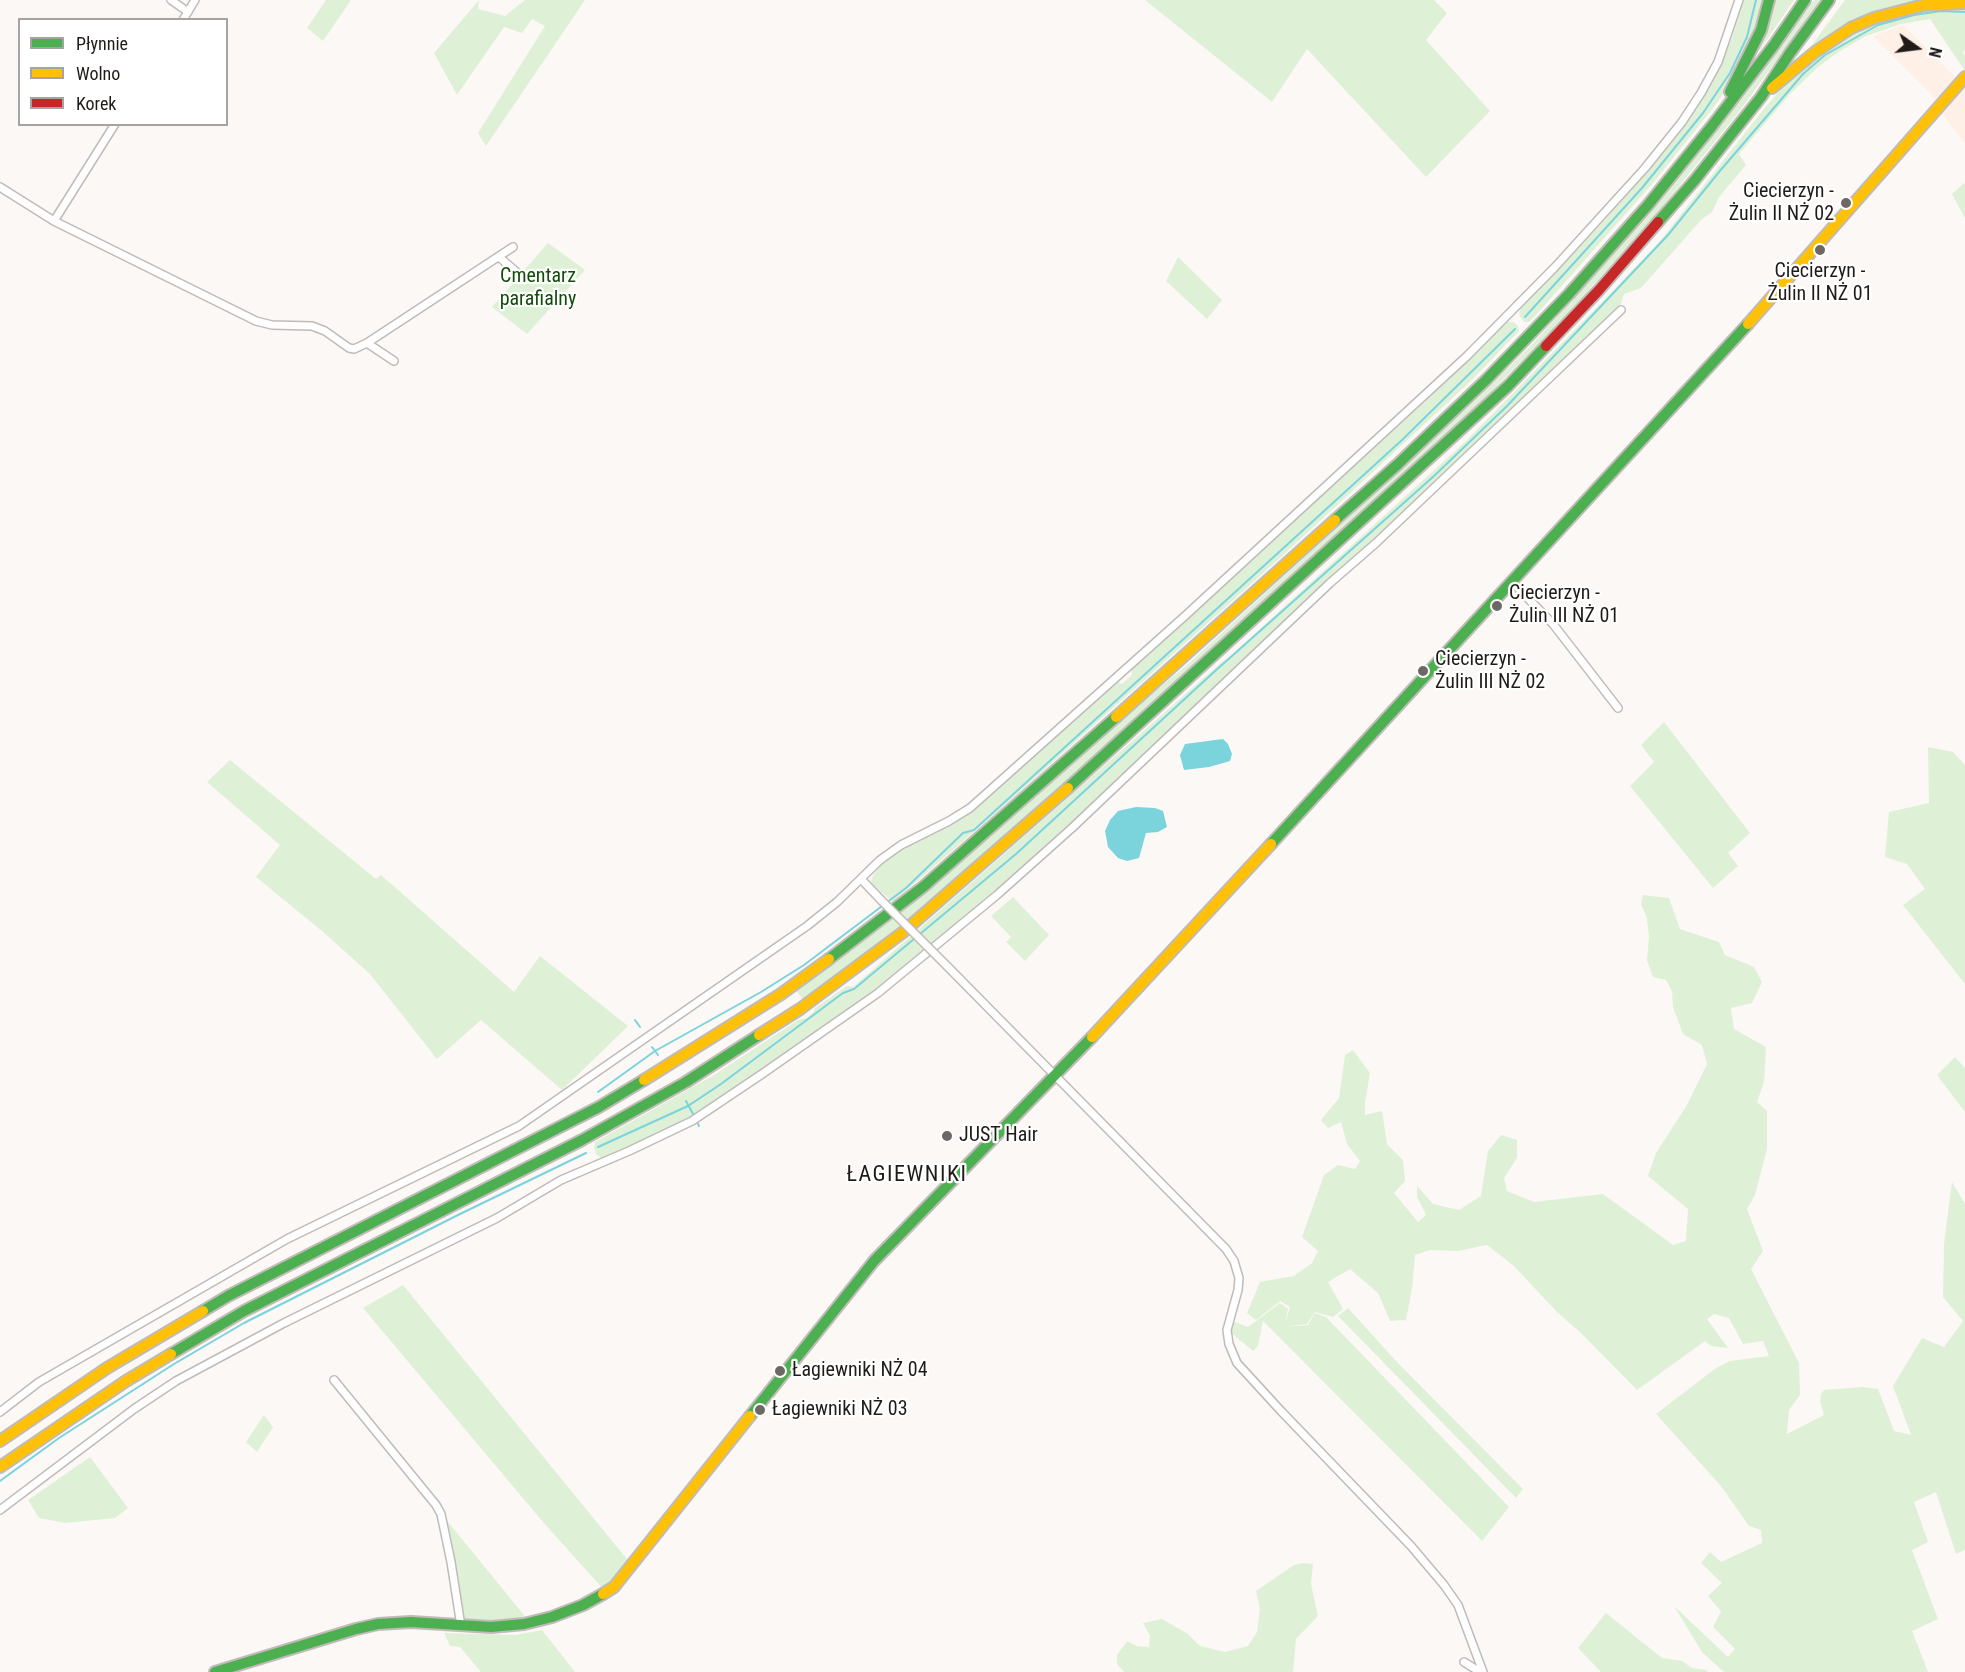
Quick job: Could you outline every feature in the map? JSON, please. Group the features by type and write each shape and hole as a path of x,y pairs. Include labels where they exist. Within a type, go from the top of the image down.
{"main road":[{"path":"1712,126 1754,47 1769,0"},
{"path":"0,1441 137,1349 228,1296 532,1142 659,1072 781,994 884,917 993,827 1398,464 1486,380 1569,294 1648,205 1712,126 1805,0"},
{"path":"0,1467 93,1402 202,1335 294,1284 592,1135 686,1082 800,1009 902,933 975,872 1101,760 1508,386 1614,273 1694,181 1761,97 1829,0"},
{"path":"1761,97 1815,52 1851,28 1899,10 1924,5 1965,3"},
{"path":"215,1672 371,1625 404,1622 503,1627 533,1622 595,1599 614,1587 862,1275 891,1242 1119,1009 1730,345 1965,77"}],"street":[{"path":"171,0 188,12"},
{"path":"184,18 195,0"},
{"path":"0,1412 39,1382 287,1239 525,1123 807,926 832,906 880,860 901,845 950,821 979,800 1186,615 1404,415 1517,306 1621,195 1682,122 1718,62 1739,0"},
{"path":"54,221 114,126"},
{"path":"0,187 54,221 256,321 272,325 312,326 325,331 349,348 367,343 513,246"},
{"path":"499,257 520,275"},
{"path":"0,1510 134,1409 176,1381 284,1323 497,1218 561,1180 629,1151 692,1120 878,993 997,895 1072,828 1621,310"},
{"path":"367,343 394,362"},
{"path":"1512,582 1553,624 1618,708"},
{"path":"861,879 1230,1255 1237,1267 1239,1284 1227,1330 1229,1344 1237,1363 1411,1546 1451,1593 1458,1605 1482,1672"},
{"path":"334,1380 441,1514 461,1626"},
{"path":"1464,1662 1482,1672"}],"shaded area":[{"path":"1903,25 1956,78 1936,99 1873,36"},
{"path":"1965,88 1965,143 1941,113"}],"green space":[{"path":"326,0 351,0 323,41 307,28"},
{"path":"479,0 478,9 505,16 525,0 585,0 486,146 478,133 545,26 532,19 522,33 504,27 457,95 434,53"},
{"path":"1145,0 1434,0 1447,13 1426,40 1490,111 1426,177 1307,49 1272,102"},
{"path":"1744,0 1764,0 1755,31 1736,73 1717,103 1653,183 1536,315 1529,322 1524,322 1519,315 1521,308 1604,221 1671,143 1699,103 1723,60"},
{"path":"1773,0 1794,0 1760,50 1757,49"},
{"path":"1814,0 1821,0 1738,113 1655,216 1562,320 1485,398 1104,751 925,909 804,1001 795,989 1188,664 1474,402 1535,341 1652,212 1748,91"},
{"path":"1845,0 1930,0 1809,49"},
{"path":"1965,7 1965,50 1963,53 1965,71 1930,19 1901,24 1866,36 1818,67 1790,94 1739,154 1746,165 1719,197 1712,212 1701,220 1641,288 1624,294 1621,304 1360,554 1063,831 879,989 747,1082 691,1118 607,1158 601,1158 596,1154 595,1142 714,1075 798,1020 806,1018 814,1012 815,1008 847,986 853,987 1228,658 1465,442 1606,298 1660,241 1763,110 1796,72 1852,31 1902,13"},
{"path":"1964,183 1965,185 1965,218 1952,194"},
{"name":"Cmentarz parafialny","path":"548,243 585,270 527,334 492,307"},
{"path":"1178,257 1222,300 1207,319 1166,281"},
{"path":"1506,322 1514,322 1519,331 1471,381 1280,558 1014,797 893,902 873,885 872,877 896,852 960,819 1117,682 1122,684 1132,675 1131,670 1427,400"},
{"path":"1664,722 1750,833 1728,853 1738,866 1713,888 1630,786 1654,762 1641,745"},
{"path":"1928,747 1953,752 1965,765 1965,984 1903,905 1925,889 1907,864 1885,857 1889,812 1929,803"},
{"path":"230,760 376,879 381,875 514,992 540,956 628,1026 562,1090 481,1020 437,1059 370,974 256,877 280,845 207,782"},
{"path":"1643,895 1669,898 1680,929 1719,942 1725,955 1754,967 1762,982 1752,1003 1731,1008 1734,1029 1766,1047 1764,1082 1757,1102 1767,1111 1767,1149 1755,1195 1747,1209 1763,1251 1751,1269 1799,1363 1800,1395 1789,1410 1787,1434 1824,1415 1820,1401 1824,1390 1863,1387 1878,1389 1894,1431 1911,1435 1893,1386 1922,1338 1944,1347 1963,1321 1943,1297 1944,1244 1952,1182 1965,1204 1965,1550 1956,1554 1936,1492 1914,1502 1928,1542 1912,1550 1938,1619 1912,1631 1928,1672 1724,1672 1702,1652 1674,1606 1728,1657 1735,1649 1713,1627 1721,1611 1708,1596 1722,1583 1701,1563 1710,1552 1721,1562 1762,1543 1761,1530 1749,1526 1721,1486 1656,1414 1716,1368 1730,1361 1769,1356 1763,1341 1743,1344 1729,1318 1714,1314 1707,1319 1728,1348 1711,1346 1705,1341 1637,1390 1556,1311 1513,1265 1487,1245 1458,1251 1430,1250 1415,1255 1406,1320 1390,1321 1378,1293 1350,1269 1328,1282 1343,1309 1333,1317 1315,1312 1307,1324 1284,1327 1308,1325 1315,1313 1326,1317 1509,1507 1482,1541 1263,1321 1258,1346 1253,1351 1229,1331 1232,1321 1248,1327 1280,1303 1288,1309 1285,1324 1290,1307 1280,1301 1256,1320 1247,1313 1260,1282 1294,1276 1312,1263 1318,1251 1302,1237 1324,1175 1338,1165 1355,1169 1360,1161 1347,1144 1341,1122 1328,1128 1321,1120 1339,1098 1345,1055 1353,1050 1370,1073 1365,1115 1382,1111 1387,1144 1403,1160 1405,1181 1394,1193 1418,1222 1426,1215 1417,1197 1417,1186 1433,1204 1459,1210 1481,1196 1488,1151 1501,1135 1517,1140 1517,1158 1504,1178 1507,1191 1534,1202 1603,1194 1673,1245 1686,1241 1688,1209 1648,1176 1656,1153 1687,1105 1707,1064 1702,1045 1683,1034 1673,1007 1672,991 1666,980 1653,977 1647,960 1649,937 1647,918 1641,904"},
{"path":"1013,897 1049,935 1025,961 1006,942 1011,937 991,916"},
{"path":"1955,1057 1965,1068 1965,1112 1937,1075"},
{"path":"403,1285 631,1564 604,1590 543,1522 363,1308"},
{"path":"1348,1308 1396,1361 1523,1489 1516,1498 1338,1316"},
{"path":"264,1415 273,1427 257,1452 246,1442"},
{"path":"90,1457 128,1508 115,1518 65,1523 39,1518 28,1500"},
{"path":"448,1522 528,1620 509,1623 463,1621"},
{"path":"1313,1564 1311,1584 1318,1616 1296,1639 1293,1672 1124,1672 1117,1664 1117,1655 1127,1641 1137,1646 1149,1647 1150,1636 1143,1623 1162,1619 1188,1634 1200,1646 1225,1652 1248,1646 1257,1632 1260,1609 1256,1591 1294,1565"},
{"path":"1606,1613 1662,1658 1682,1661 1692,1668 1707,1670 1707,1672 1601,1672 1578,1648"},
{"path":"542,1630 575,1672 481,1672 460,1647 450,1646 444,1633 516,1635"}],"water":[{"path":"1223,739 1232,754 1230,761 1209,767 1184,770 1180,755 1185,744"},
{"path":"1136,807 1163,811 1167,827 1158,832 1146,833 1139,858 1127,861 1118,858 1108,847 1105,831 1110,820 1118,811"}],"waterway":[{"path":"1525,317 1642,188 1703,113 1730,73 1747,37 1756,0"},
{"path":"598,1147 688,1106 721,1084 843,993 854,989 1016,854 1214,672 1434,476 1507,406 1668,235 1803,74 1825,55 1878,25 1914,15 1941,11 1965,12"},
{"path":"598,1092 655,1051 761,992 804,965 906,888 963,833 974,830 1402,440 1515,329"},
{"path":"635,1020 640,1027"},
{"path":"652,1047 658,1055"},
{"path":"686,1101 693,1114"},
{"path":"697,1122 699,1126"},
{"path":"0,1481 59,1438 174,1364 244,1323 586,1153"}],"traffic: fast":[{"path":"1730,92 1761,30 1769,0"},
{"path":"1335,520 1486,380 1569,294 1648,205 1712,126 1805,0"},
{"path":"1658,222 1761,97 1829,0"},
{"path":"1271,844 1748,324"},
{"path":"1068,788 1508,386 1546,346"},
{"path":"829,959 923,887 1116,717"},
{"path":"171,1354 244,1311 582,1140 686,1082 759,1035"},
{"path":"750,1416 874,1261 1092,1037"},
{"path":"203,1311 228,1296 599,1107 644,1080"},
{"path":"215,1672 378,1624 411,1622 491,1627 524,1624 552,1617 583,1605 603,1594"}],"traffic: slow":[{"path":"1772,88 1815,52 1851,28 1874,18 1924,5 1965,3"},
{"path":"1748,324 1965,77"},
{"path":"1116,717 1335,520"},
{"path":"759,1035 800,1009 902,933 1068,788"},
{"path":"1092,1037 1271,844"},
{"path":"644,1080 781,994 829,959"},
{"path":"0,1441 107,1368 203,1311"},
{"path":"0,1467 126,1381 171,1354"},
{"path":"603,1594 614,1587 750,1416"}],"traffic: jam":[{"path":"1546,346 1658,222"}],"place":[{"name":"Ciecierzyn - Żulin II NŻ 02","path":"1846,203"},
{"name":"Ciecierzyn - Żulin II NŻ 01","path":"1820,250"},
{"name":"Ciecierzyn - Żulin III NŻ 01","path":"1497,606"},
{"name":"Ciecierzyn - Żulin III NŻ 02","path":"1423,671"},
{"name":"JUST Hair","path":"947,1136"},
{"name":"Łagiewniki NŻ 04","path":"780,1371"},
{"name":"Łagiewniki NŻ 03","path":"760,1410"}],"district":[{"name":"ŁAGIEWNIKI","path":"907,1175"}]}
